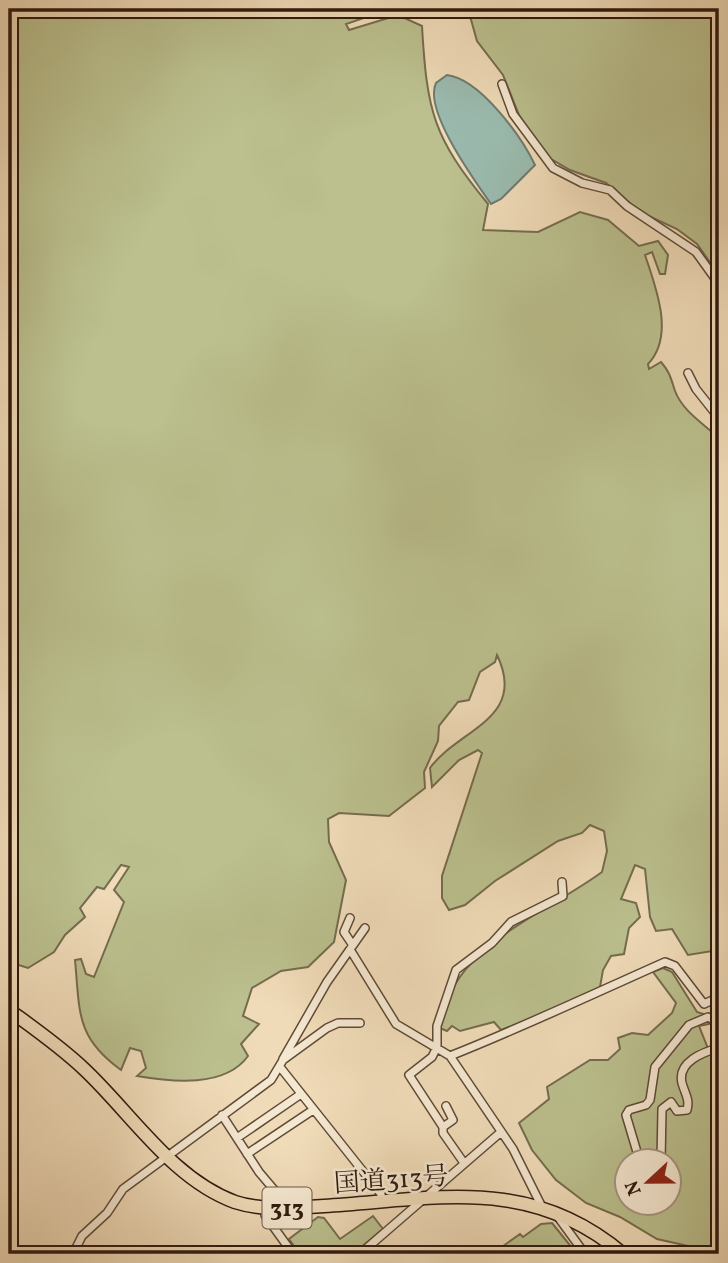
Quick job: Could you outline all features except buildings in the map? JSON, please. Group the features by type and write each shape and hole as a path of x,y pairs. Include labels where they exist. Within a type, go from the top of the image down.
{"highway":[{"name":"国道313号","path":"9,1010 85,1070 168,1156 216,1194 237,1203 283,1208 484,1196 542,1207 557,1213 582,1225 624,1254"}],"street":[{"path":"502,84 513,114 553,168 582,183 610,190 627,206 696,252 719,284"},
{"path":"688,373 696,389 719,418"},
{"path":"719,871 715,878 719,903"},
{"path":"464,1163 409,1075 432,1057 437,1047 437,1026 456,970 488,946 511,922 563,895 562,882"},
{"path":"350,918 344,932 396,1024 450,1056 501,1132 542,1207"},
{"path":"78,1254 74,1252 82,1236 107,1213 123,1189 271,1080 327,982 365,928"},
{"path":"450,1056 549,1017 624,979 665,962 675,966 704,1004 719,997"},
{"path":"636,1148 626,1115 629,1110 646,1105 650,1100 655,1067 690,1025 708,1017 719,1023"},
{"path":"281,1063 338,1023 360,1023"},
{"path":"661,1148 662,1109 671,1102 677,1111 687,1110 689,1102 681,1081 683,1071 691,1059 719,1048"},
{"path":"281,1063 313,1110 381,1194 382,1202"},
{"path":"236,1138 301,1094"},
{"path":"443,1127 453,1121 446,1106"},
{"path":"247,1154 313,1110"},
{"path":"222,1115 247,1154 281,1198 283,1208"},
{"path":"360,1254 501,1132"},
{"path":"265,1207 265,1215 293,1254"},
{"path":"557,1213 561,1224 585,1254"}],"green space":[{"path":"9,9 390,9 346,24 349,30 398,15 422,26 427,81 436,122 455,160 488,204 483,230 538,232 580,212 608,220 639,246 658,241 668,255 665,274 660,274 652,252 645,255 658,297 662,326 656,353 648,364 649,369 661,362 686,409 712,432 719,431 719,950 688,955 672,929 656,931 650,917 645,869 635,865 621,899 636,903 640,917 629,928 624,954 611,956 603,970 600,987 585,997 501,1030 494,1022 460,1031 452,1026 447,1031 440,1028 447,1000 461,976 480,955 503,936 602,872 607,851 604,831 590,825 582,833 558,841 495,881 465,905 449,910 442,898 442,876 482,753 478,750 459,760 432,787 430,768 497,709 504,694 504,677 497,655 495,662 480,672 469,700 458,702 439,726 438,741 424,772 425,788 389,816 339,813 328,819 329,842 346,880 334,942 308,967 281,971 252,988 243,1016 259,1024 241,1044 248,1056 238,1066 212,1078 197,1080 137,1076 146,1068 141,1051 130,1048 121,1070 95,1046 88,1034 80,1009 75,960 81,959 86,974 94,977 124,902 114,890 129,867 121,865 104,889 97,887 80,908 85,917 65,935 54,952 28,968 9,962"},
{"path":"468,9 719,9 719,275 697,244 677,229 640,212 606,183 570,170 546,156 519,115 503,75 477,41"},
{"path":"663,968 672,972 697,1012 719,1019 719,1022 699,1026 719,1076 719,1253 657,1239 622,1218 682,1218 682,1148 612,1148 612,1214 586,1203 556,1180 532,1150 519,1123 549,1099 547,1087 590,1060 608,1060 620,1049 618,1038 632,1033 648,1035 672,1013 676,1003 653,972"},
{"path":"373,1216 383,1229 353,1254 300,1254 289,1239 318,1217 324,1218 340,1239"},
{"path":"552,1223 577,1254 492,1254 520,1234 523,1237 541,1224"}],"water":[{"path":"447,75 460,79 486,98 510,125 535,165 501,199 491,204 453,145 437,110 434,95 436,83"}]}
